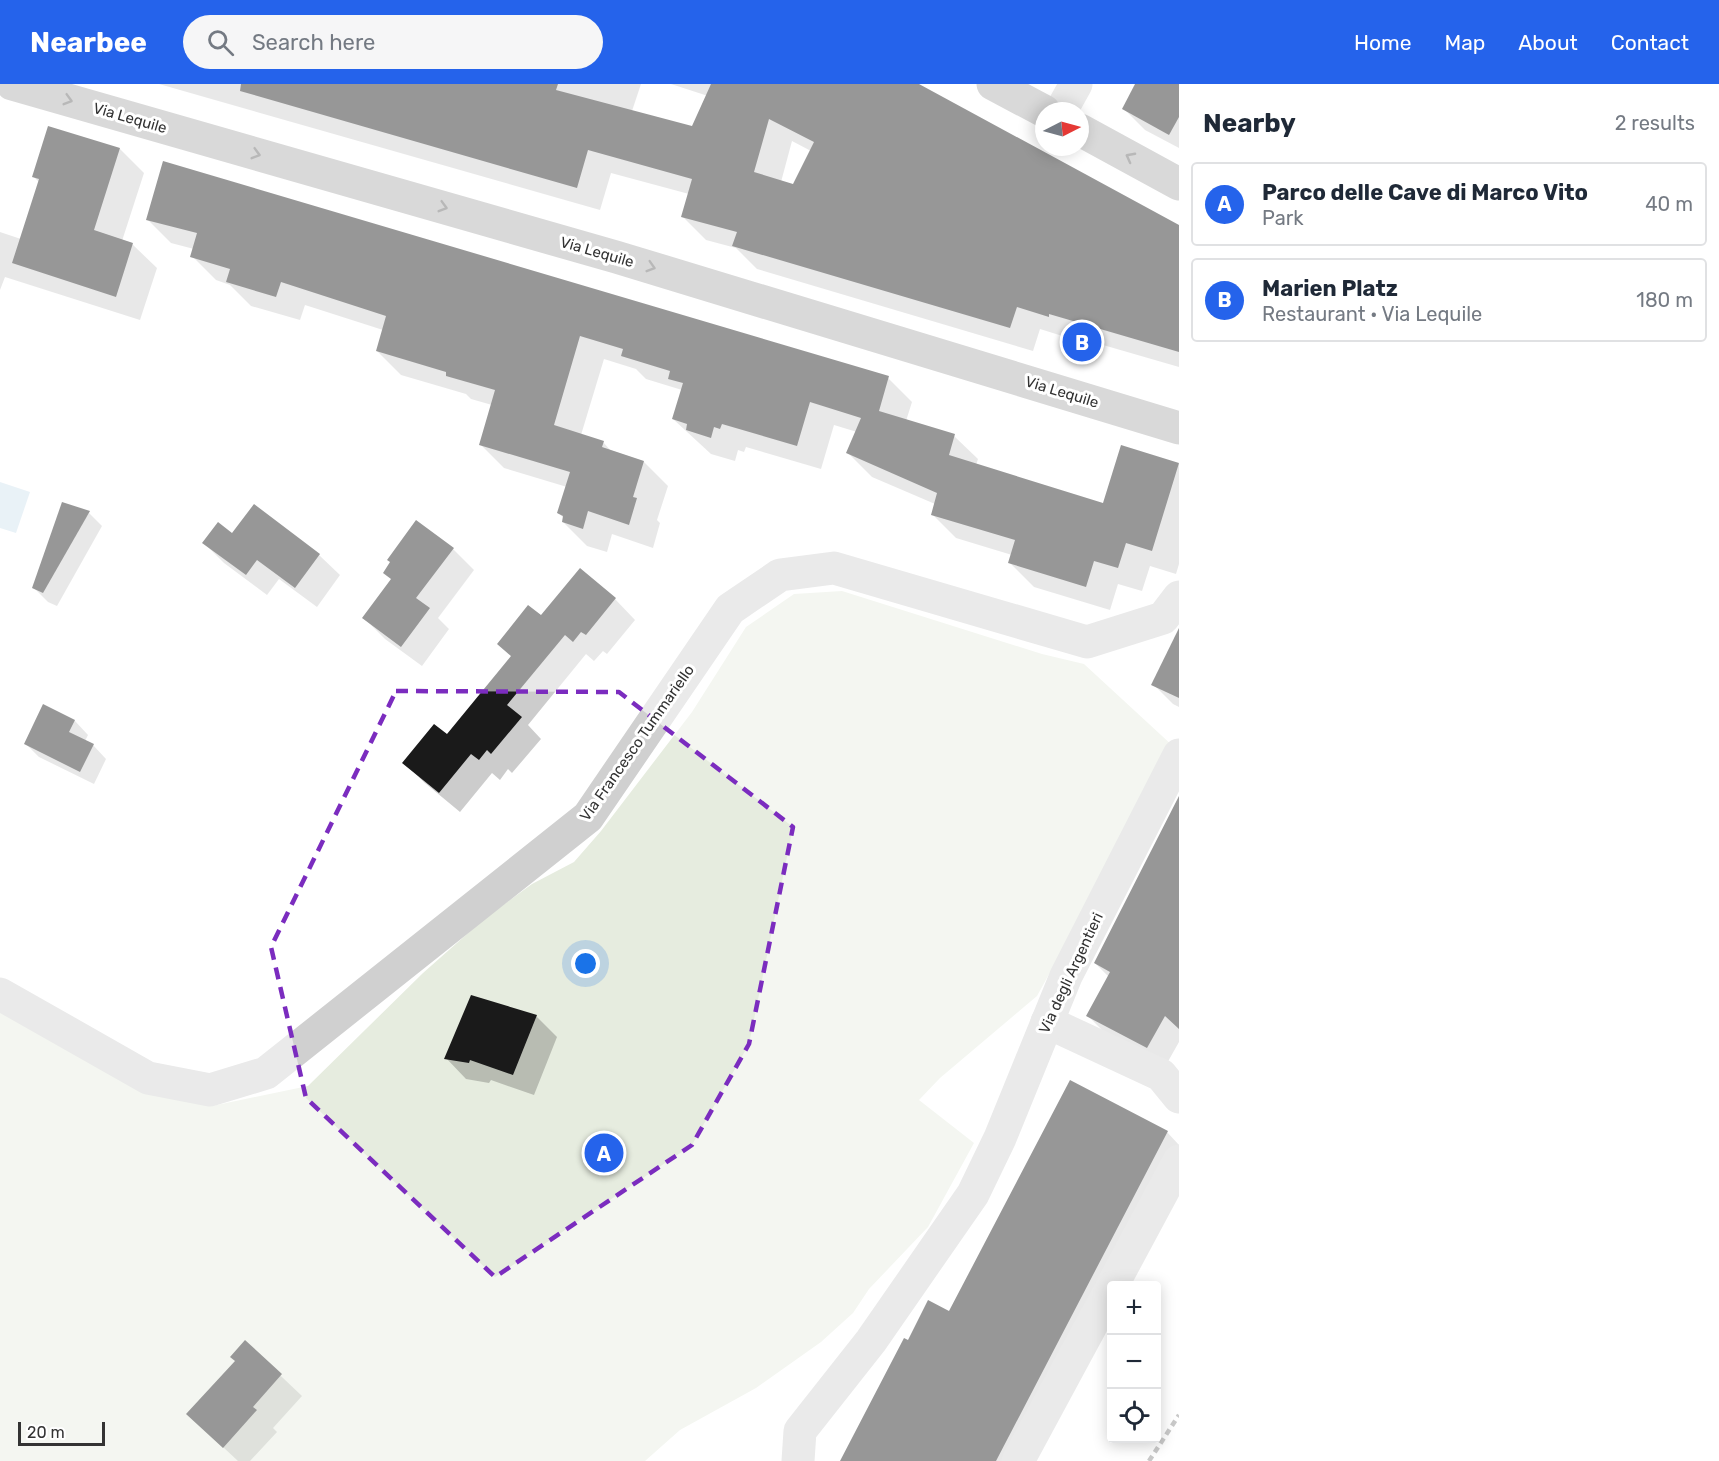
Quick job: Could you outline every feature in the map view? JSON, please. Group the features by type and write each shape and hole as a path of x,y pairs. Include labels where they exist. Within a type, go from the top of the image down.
{"main road":[{"name":"Via Lequile","path":"12,84 616,257 1179,428"},
{"path":"993,84 1035,106"},
{"path":"1089,135 1179,184"}],"street":[{"path":"1066,102 1076,84"},
{"name":"Via Francesco Tummariello","path":"0,994 148,1078 210,1090 266,1073 588,817 730,609 780,575 834,568 1087,642 1163,618 1179,597"},
{"name":"Via degli Argentieri","path":"798,1461 800,1431 871,1341 973,1194 1000,1138 1066,976 1179,756"},
{"path":"1047,1022 1161,1075 1179,1097"},
{"path":"1115,1281 1179,1161"},
{"path":"1018,1461 1107,1295"}],"highlighted area":[{"path":"396,691 619,692 793,827 749,1044 692,1145 495,1277 306,1098 271,947"}],"shaded area":[{"path":"842,591 1042,654 1084,664 1174,747 1037,996 940,1078 919,1100 974,1143 928,1227 869,1289 853,1313 821,1342 756,1388 680,1430 645,1461 0,1461 0,1010 140,1088 212,1106 308,1086 423,973 484,919 532,884 574,862 601,831 692,712 746,627 794,594"}],"water":[{"path":"0,482 30,492 16,533 0,528"}],"building":[{"path":"241,84 558,84 556,90 692,126 711,84 919,84 1035,147 1035,156 1052,156 1179,225 1179,352 1049,314 1049,317 1017,307 1010,328 732,246 737,232 681,217 692,179 588,150 577,188 240,91","holes":["769,119 814,142 793,184 754,172"]},
{"path":"1135,84 1179,84 1179,117 1169,135 1122,109"},
{"path":"48,126 120,148 94,230 133,243 116,297 12,263 39,179 32,177"},
{"path":"163,161 889,376 879,411 955,434 949,455 1103,503 1121,445 1179,463 1152,551 1126,543 1118,568 1094,561 1086,587 1008,563 1015,540 931,515 937,493 846,453 861,418 810,402 797,446 722,424 720,429 714,427 711,438 686,430 687,424 672,419 683,383 668,379 670,371 621,356 623,349 580,336 554,425 604,441 602,447 644,461 633,497 637,498 629,525 588,511 583,529 562,522 563,516 557,513 570,472 479,445 495,390 446,376 446,372 376,351 386,316 281,282 276,297 226,282 230,269 190,257 197,233 146,220"},
{"path":"62,502 90,511 43,593 32,588"},
{"path":"254,504 320,554 295,588 257,560 246,575 202,543 218,522 232,533"},
{"path":"416,520 454,548 416,598 430,608 401,647 362,618 391,579 383,573 390,562 387,560"},
{"path":"580,568 616,598 586,635 581,632 573,642 565,635 507,705 522,717 491,754 487,750 479,760 471,754 439,793 402,763 434,724 447,734 511,656 497,644 528,605 541,615"},
{"path":"1179,628 1179,698 1151,685"},
{"path":"43,704 75,720 69,732 94,744 80,772 24,744"},
{"path":"1179,796 1179,1029 1165,1016 1147,1048 1086,1016 1110,972 1094,963"},
{"path":"471,995 537,1015 513,1075 470,1060 469,1063 444,1059"},
{"path":"1070,1080 1168,1131 996,1461 840,1461 904,1338 908,1340 928,1300 949,1311"},
{"path":"245,1340 282,1374 253,1407 257,1410 223,1448 186,1414 235,1361 230,1357"}],"railway":[{"path":"1149,1461 1179,1415"}],"place":[{"name":"Marien Platz","path":"1082,342"},
{"name":"Parco delle Cave di Marco Vito","path":"604,1153"}]}
